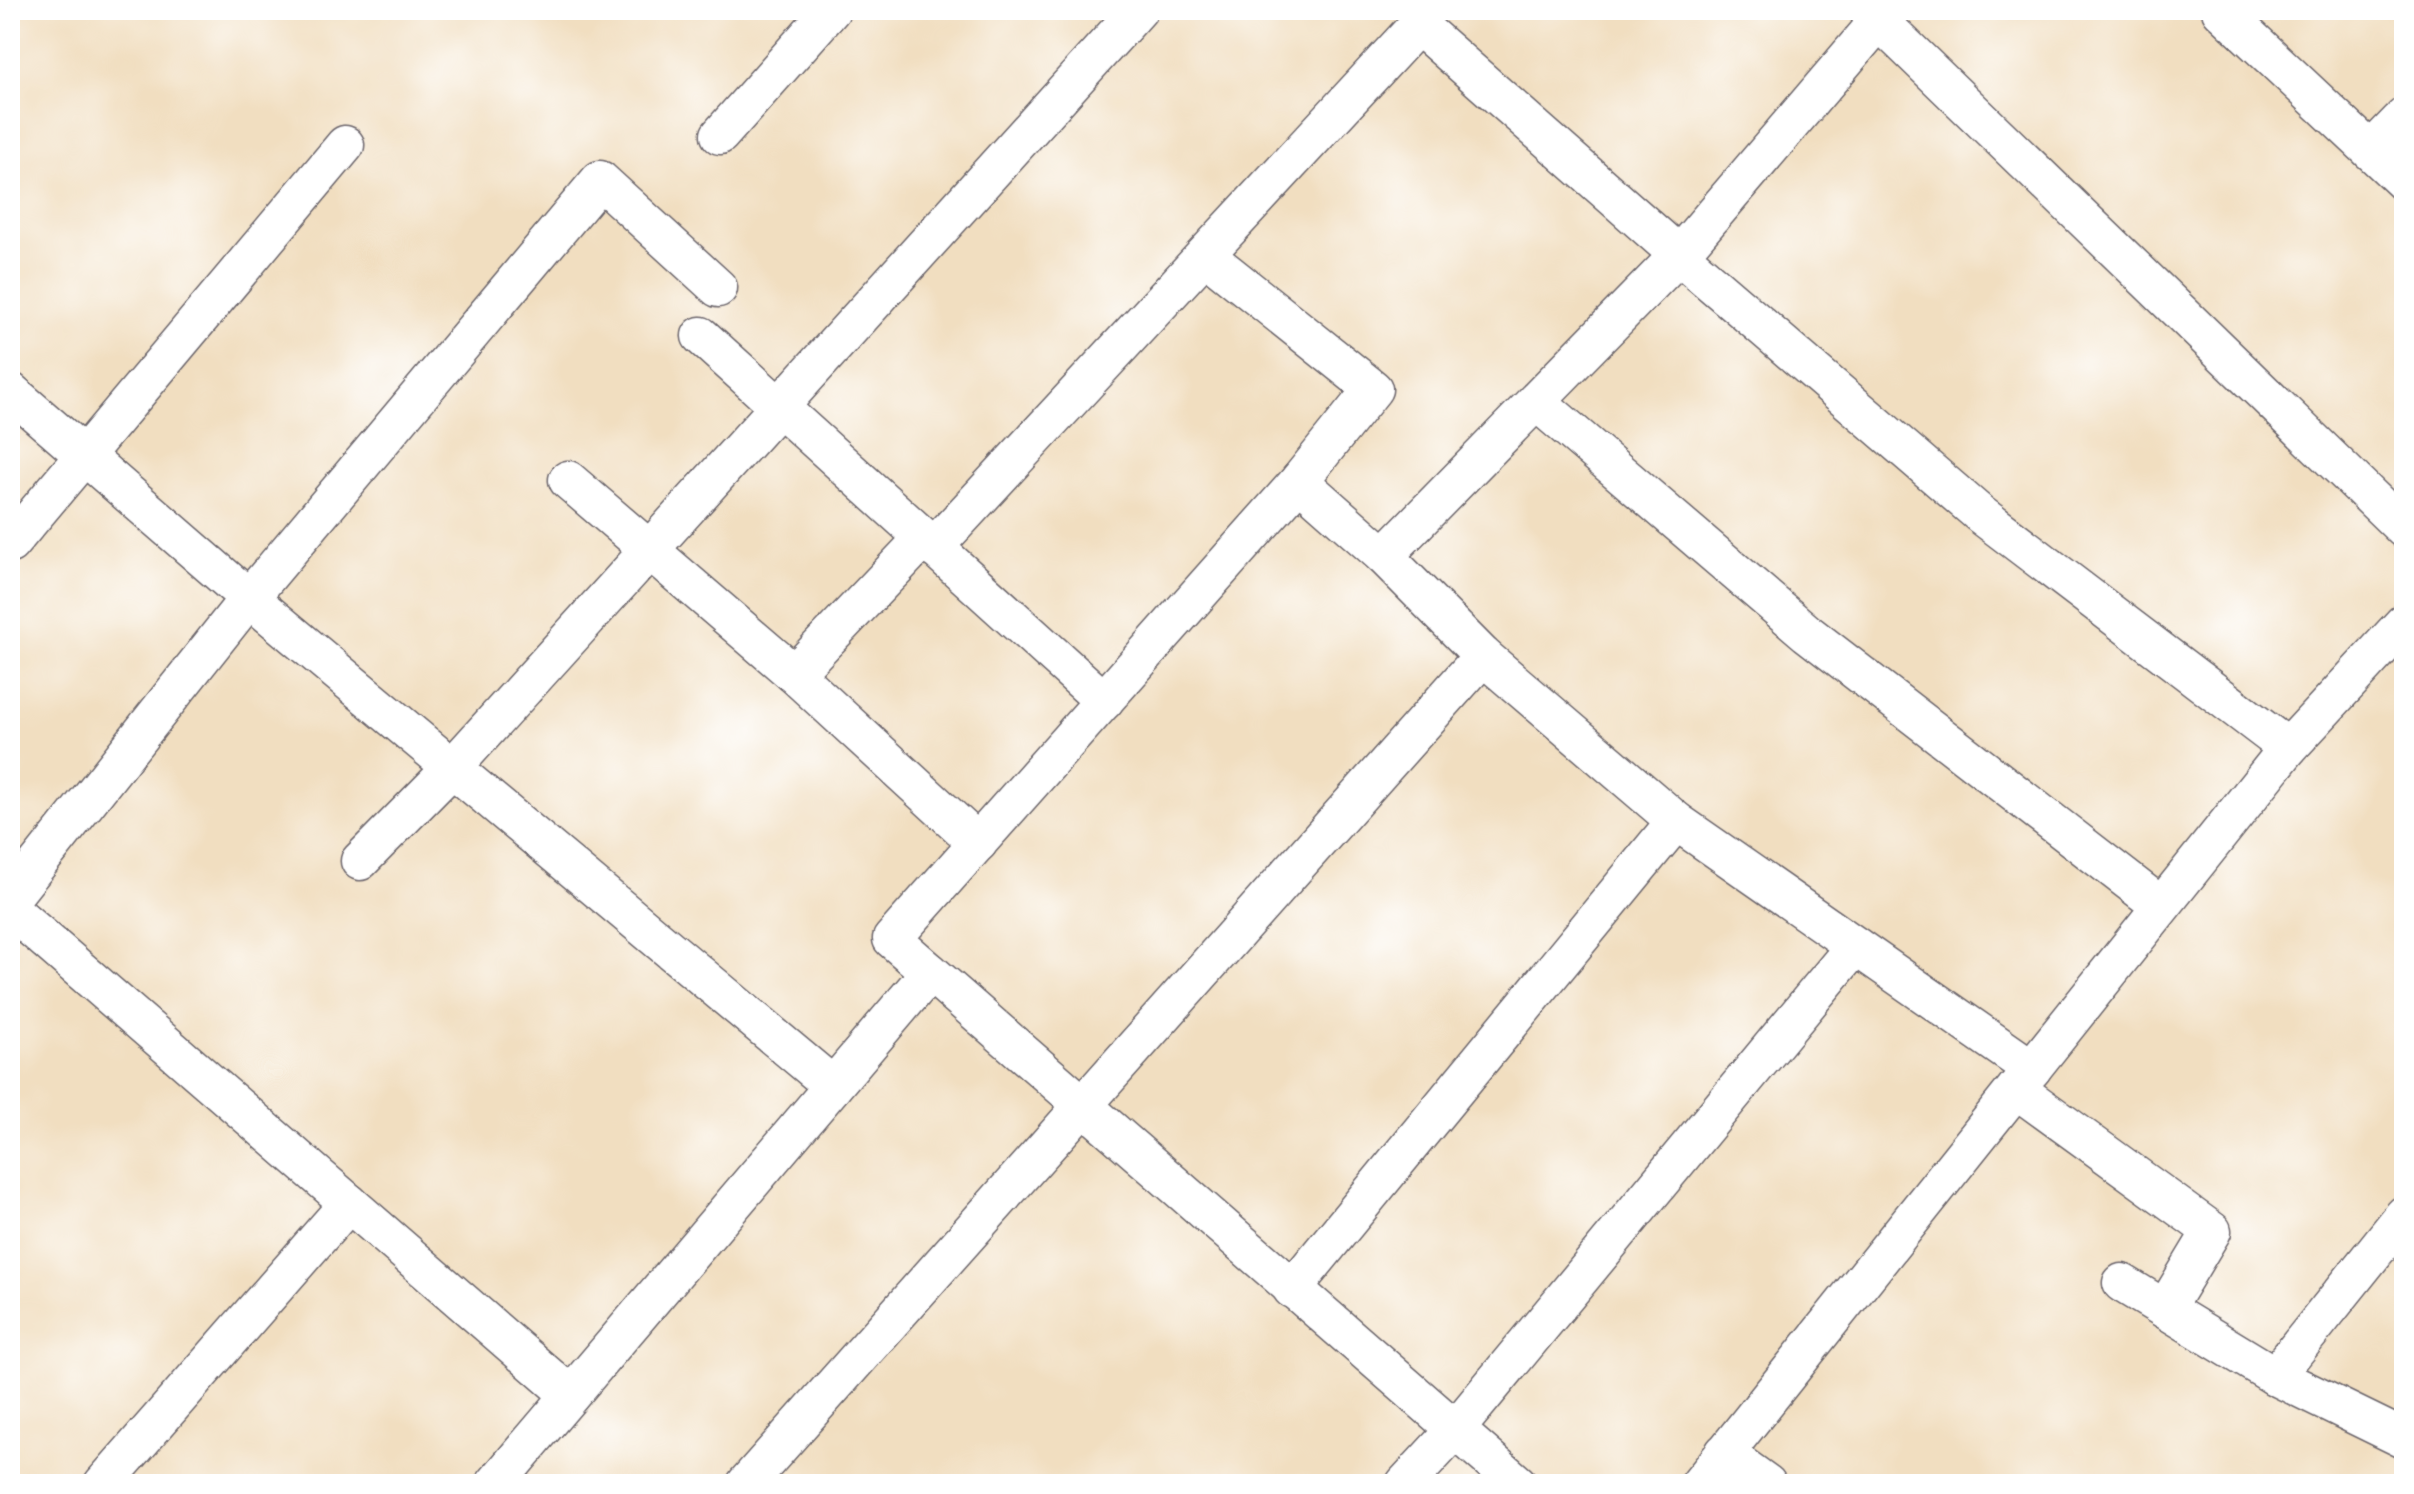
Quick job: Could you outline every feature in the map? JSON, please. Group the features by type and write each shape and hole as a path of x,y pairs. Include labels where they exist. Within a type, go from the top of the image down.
{"street":[{"path":"720,135 831,10"},
{"path":"360,861 452,768 1138,10"},
{"path":"2221,10 2404,182"},
{"path":"1384,556 1679,255 1879,14 2404,529"},
{"path":"794,674 928,543 1205,255 1422,18 1679,255 1980,514 2288,748"},
{"path":"2371,151 2404,117"},
{"path":"10,544 345,145"},
{"path":"10,899 249,598 600,180 718,288"},
{"path":"1205,255 1373,389 1299,481 892,939 1518,1484"},
{"path":"701,336 1104,701"},
{"path":"10,391 249,598 833,1086"},
{"path":"1536,401 1807,633 2161,906"},
{"path":"568,480 794,674 978,843"},
{"path":"1299,481 1384,556 1483,656 1676,821 1855,946 2212,1231 2165,1309"},
{"path":"1700,1484 2288,748 2404,623"},
{"path":"746,1484 1483,656"},
{"path":"1292,1289 1676,821"},
{"path":"10,909 570,1395"},
{"path":"1405,1484 1455,1430 1855,946"},
{"path":"495,1484 930,972"},
{"path":"103,1484 349,1203"},
{"path":"2275,1376 2404,1215"},
{"path":"2122,1283 2275,1376 2404,1439"},
{"path":"1724,1453 1767,1484"}]}
